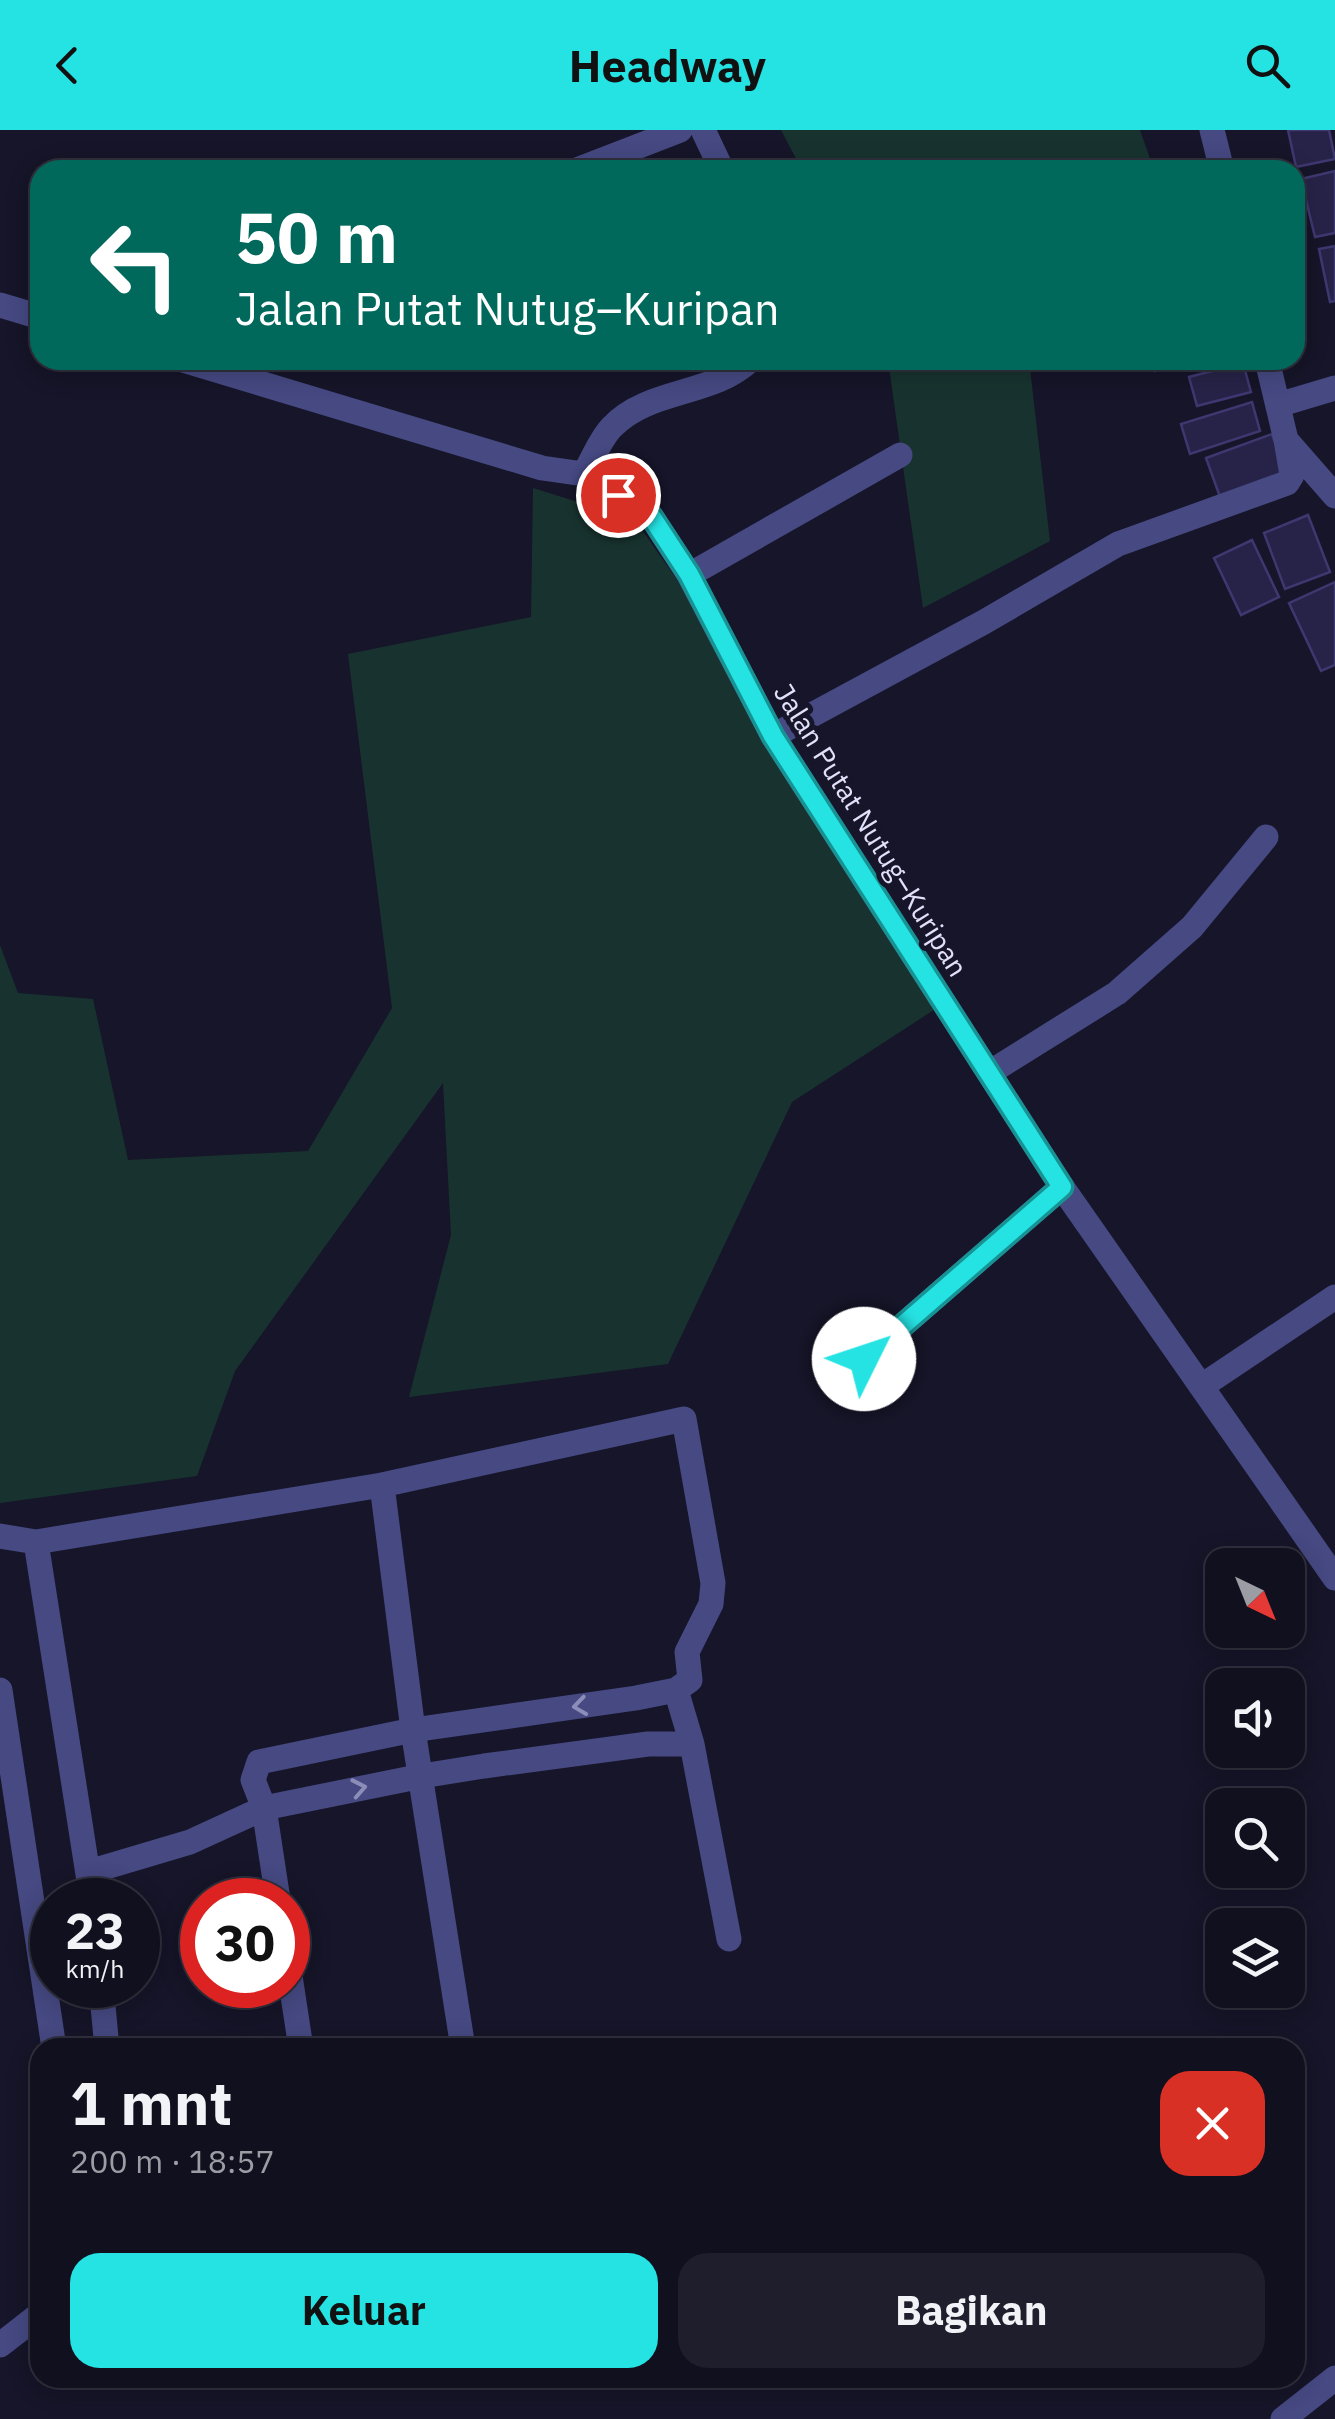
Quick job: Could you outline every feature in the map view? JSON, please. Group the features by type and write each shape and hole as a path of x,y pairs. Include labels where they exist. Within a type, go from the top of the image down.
{"street":[{"path":"603,160 680,130"},
{"path":"703,130 717,160"},
{"path":"1212,130 1220,160"},
{"path":"0,305 30,314"},
{"name":"Jalan Putat Nutug–Kuripan","path":"216,370 542,468 584,474 651,516 689,574 773,736 1062,1187 1335,1578"},
{"path":"584,474 610,428 636,408 740,370"},
{"path":"773,736 1118,544 1287,483 1292,475 1269,370"},
{"path":"1278,405 1335,388"},
{"path":"1286,440 1335,496"},
{"path":"689,574 900,455"},
{"path":"989,1073 1117,993 1192,927 1266,838"},
{"path":"864,1359 1062,1187"},
{"path":"1202,1386 1335,1297"},
{"path":"0,1536 36,1542 382,1485 684,1420 713,1584 712,1604 687,1652 690,1680 676,1690 413,1730 258,1762 253,1780 264,1808 275,1878"},
{"path":"382,1485 413,1730 461,2038"},
{"path":"36,1542 90,1878"},
{"path":"0,1690 52,2038"},
{"path":"676,1690 692,1744 729,1939"},
{"path":"89,1872 190,1842 264,1808 422,1776 648,1744 692,1744"},
{"path":"103,2008 106,2038"},
{"path":"294,2008 299,2038"},
{"path":"0,2345 30,2322"},
{"path":"1283,2419 1335,2378"}],"green space":[{"path":"781,130 1140,130 1150,160 797,160"},
{"path":"889,370 1030,370 1050,541 923,608"},
{"path":"533,488 635,520 770,712 940,1006 792,1102 668,1364 409,1397 451,1235 443,1083 235,1371 197,1476 0,1503 0,945 18,993 93,999 128,1160 308,1151 392,1008 348,654 531,617"}],"building":[{"path":"1288,130 1329,130 1335,159 1305,165 1305,160 1294,160"},
{"path":"1335,171 1335,233 1315,237 1305,178"},
{"path":"1335,246 1335,301 1330,302 1319,249"},
{"path":"1216,370 1245,370 1251,392 1197,406 1189,377"},
{"path":"1252,402 1260,431 1190,454 1181,424"},
{"path":"1272,434 1286,473 1220,497 1206,458"},
{"path":"1308,515 1330,572 1285,589 1264,533"},
{"path":"1252,540 1279,597 1241,615 1214,558"},
{"path":"1335,582 1335,665 1321,671 1289,603"}],"route":[{"path":"618,495 651,516 689,574 773,736 1062,1187 864,1359"}]}
